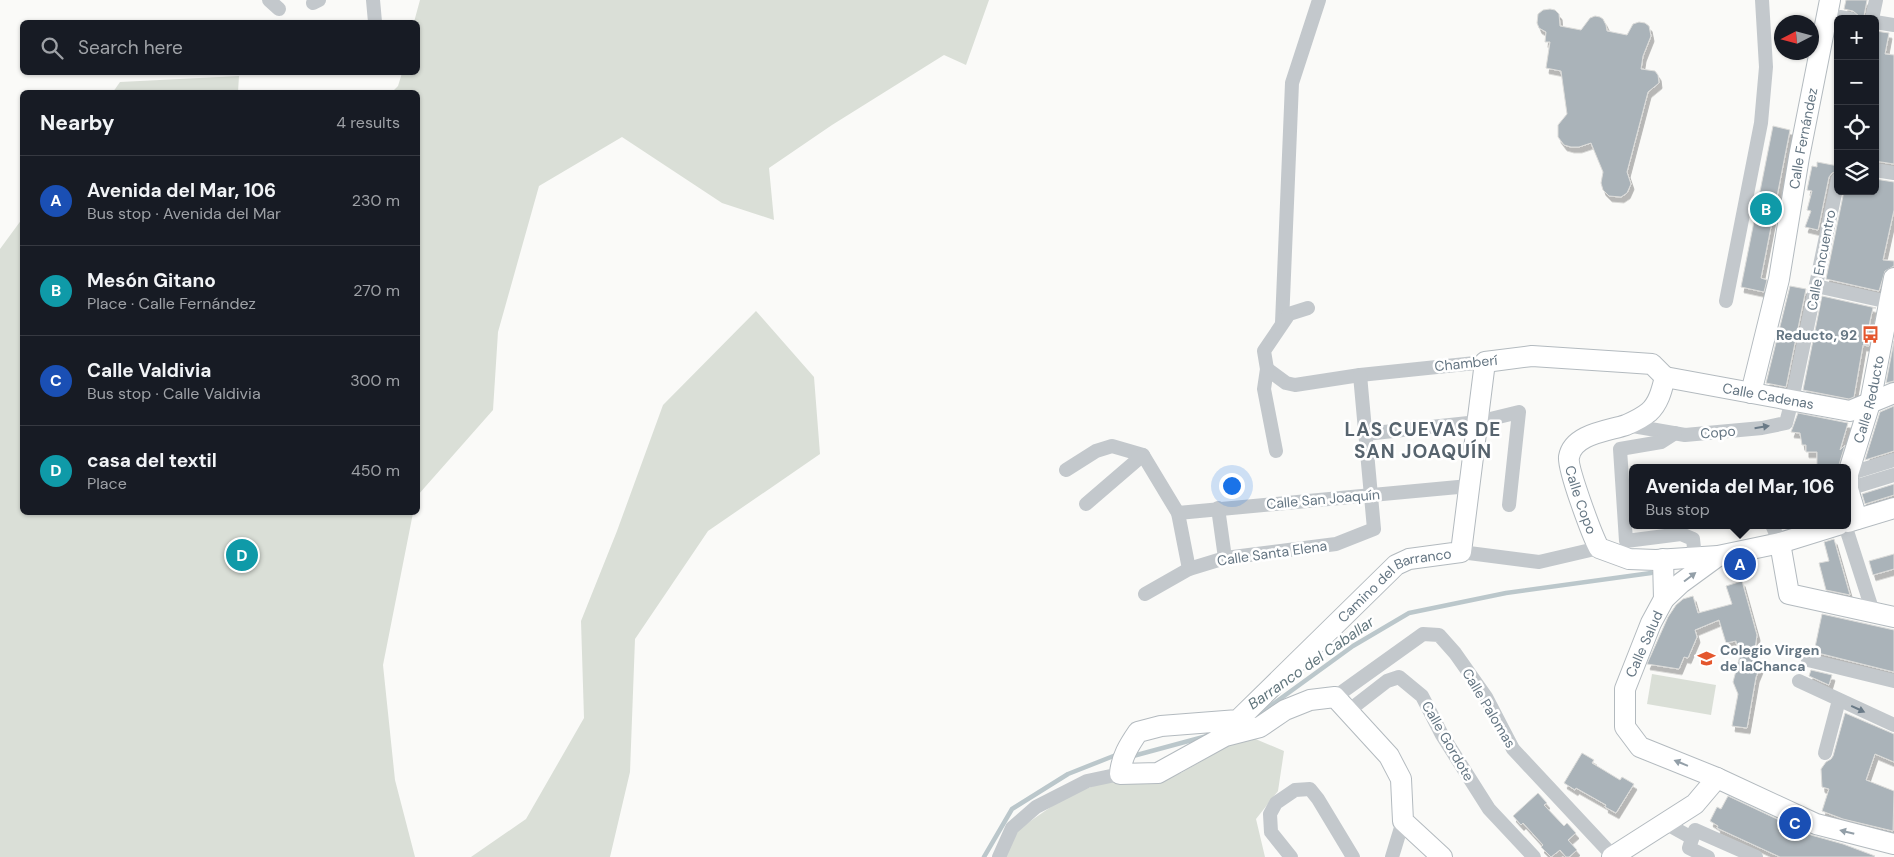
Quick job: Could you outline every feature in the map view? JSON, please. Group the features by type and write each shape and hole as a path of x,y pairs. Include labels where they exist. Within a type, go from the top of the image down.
{"street":[{"path":"374,0 375,20"},
{"path":"1282,323 1292,83 1319,0"},
{"path":"1726,301 1761,123 1766,67 1762,0"},
{"name":"Calle Fernández","path":"1751,393 1779,279 1799,156 1830,0"},
{"path":"1873,15 1876,0"},
{"path":"1879,23 1894,26"},
{"path":"1879,171 1894,173"},
{"name":"Calle Encuentro","path":"1792,400 1835,195"},
{"path":"1816,286 1892,292"},
{"name":"Calle Reducto","path":"1851,464 1870,403 1892,292"},
{"path":"1276,451 1264,390 1267,369 1264,351 1289,314 1308,308"},
{"name":"Chamberí","path":"1267,369 1286,383 1295,385 1360,375 1532,356 1652,364 1665,378"},
{"name":"Camino del Barranco","path":"1120,769 1130,744 1138,732 1161,726 1238,720 1396,565 1409,559 1461,552 1485,362"},
{"path":"1360,375 1371,495"},
{"name":"Calle Cadenas","path":"1665,378 1850,411 1894,393"},
{"name":"Calle Copo","path":"1665,378 1659,399 1650,411 1627,425 1588,437 1573,446 1568,458 1589,528 1598,548 1629,559 1718,556"},
{"name":"Copo","path":"1627,425 1685,435 1762,428 1786,423 1792,400"},
{"path":"1365,434 1478,422 1519,412 1509,505"},
{"path":"1675,433 1661,442 1620,449 1627,478 1626,541 1681,534 1693,539 1695,557"},
{"path":"1066,470 1096,451 1112,446 1143,455 1178,513 1189,568"},
{"path":"1086,504 1143,455"},
{"path":"1851,473 1894,460"},
{"path":"1851,488 1894,475"},
{"name":"Calle San Joaquín","path":"1178,513 1469,486"},
{"name":"Calle Santa Elena","path":"1145,594 1189,568 1224,558 1336,544 1374,529 1371,495"},
{"path":"1218,508 1224,558"},
{"path":"1851,522 1894,508"},
{"path":"1718,556 1776,534 1808,529"},
{"path":"1849,529 1873,612"},
{"path":"1776,534 1789,594 1894,617"},
{"path":"1461,552 1539,562 1598,548"},
{"name":"Calle Salud","path":"1717,778 1640,747 1625,727 1625,689 1651,623 1664,599 1718,556"},
{"path":"1663,559 1664,599"},
{"name":"Calle Palomas","path":"1341,705 1423,634 1439,635 1455,653 1486,697 1513,749 1613,857"},
{"path":"1808,660 1894,681"},
{"name":"Calle Gordote","path":"1341,705 1387,681 1399,677 1422,696 1442,735 1489,809 1534,857"},
{"path":"1798,681 1894,725"},
{"path":"999,857 1012,828 1036,808 1087,781 1120,769 1158,773 1225,736 1260,727 1285,710 1310,700 1341,705 1388,756 1401,779 1404,821 1392,857"},
{"path":"1825,752 1839,700"},
{"path":"1613,857 1695,804 1717,778 1816,824 1892,846"},
{"path":"1291,857 1271,832 1270,814 1276,803 1295,790 1310,789 1345,841 1353,857"},
{"path":"1404,821 1442,857"},
{"path":"1665,823 1692,838"},
{"path":"1708,857 1689,848 1695,830 1756,857"}],"shaded area":[{"path":"420,0 989,0 966,65 944,55 832,125 769,168 774,220 722,203 622,137 539,186 498,332 493,410 420,493 420,90 394,90 398,86 401,75 420,75 420,20 415,20"},
{"path":"239,76 238,90 114,90 120,82"},
{"path":"20,222 20,515 413,515 383,665 395,780 415,857 0,857 0,249"},
{"path":"756,311 814,377 820,454 708,531 635,639 630,772 610,857 471,857 526,819 584,718 581,621 617,531 663,405"},
{"path":"1652,674 1716,685 1711,715 1647,704"},
{"path":"1246,735 1284,751 1278,791 1256,819 1265,857 1003,857 1019,829 1068,795 1108,781 1181,773"}],"building":[{"path":"1846,0 1867,0 1864,15 1858,15 1853,11 1844,9"},
{"path":"1543,10 1555,10 1559,14 1560,26 1581,30 1590,18 1595,16 1603,19 1607,31 1627,35 1633,24 1639,22 1649,26 1651,36 1643,56 1641,69 1655,71 1658,75 1659,83 1648,92 1627,172 1631,184 1627,193 1621,197 1609,196 1603,190 1601,183 1603,172 1591,143 1579,147 1571,147 1564,145 1558,137 1558,125 1567,114 1561,71 1546,68 1550,42 1545,42 1546,32 1539,28 1537,23 1538,14"},
{"path":"1879,32 1889,33 1885,54 1894,55 1894,164 1879,162"},
{"path":"1773,126 1790,130 1761,278 1767,280 1764,292 1741,287"},
{"path":"1817,162 1834,165 1834,172 1829,177 1818,230 1805,227 1811,211 1807,210 1812,191 1807,190 1812,166 1817,167"},
{"path":"1879,180 1894,182 1894,210 1883,260 1894,261 1894,266 1885,271 1879,291 1826,279 1843,195 1879,195"},
{"path":"1790,286 1806,289 1786,387 1766,383"},
{"path":"1822,296 1876,308 1873,308 1870,321 1868,334 1871,334 1869,346 1863,345 1854,397 1849,399 1803,390"},
{"path":"1894,341 1894,381 1886,383"},
{"path":"1894,406 1894,451 1865,460 1880,412"},
{"path":"1798,413 1848,423 1840,450 1845,445 1839,464 1817,464 1817,452 1806,452 1806,445 1802,445 1800,433 1791,432"},
{"path":"1894,484 1894,495 1865,504 1862,494"},
{"path":"1834,539 1850,595 1826,590 1819,563 1829,561 1824,542"},
{"path":"1894,554 1894,569 1873,575 1869,561"},
{"path":"1742,581 1757,635 1753,663 1761,665 1756,677 1747,728 1732,726 1738,694 1733,682 1742,648 1737,647 1736,641 1726,643 1719,620 1695,630 1697,637 1688,658 1684,657 1679,669 1647,664 1668,617 1676,605 1683,599 1693,596 1698,613 1732,604 1726,586"},
{"path":"1822,614 1894,630 1894,672 1814,652"},
{"path":"1811,670 1832,675 1829,685 1809,676"},
{"path":"1845,713 1894,734 1894,762 1875,754 1866,780 1894,791 1893,831 1843,819 1822,811 1829,789 1822,787 1821,769 1833,756"},
{"path":"1582,753 1594,760 1592,763 1620,780 1622,777 1634,784 1616,813 1605,807 1606,805 1564,783"},
{"path":"1538,793 1547,803 1544,805 1564,826 1567,823 1576,833 1568,840 1577,850 1569,857 1566,857 1560,850 1551,857 1523,823 1521,825 1513,816"},
{"path":"1728,796 1811,835 1875,856 1780,857 1717,828 1718,826 1710,821 1717,807 1721,809"}],"waterway":[{"name":"Barranco del Caballar","path":"1251,720 1353,646 1409,613 1506,593 1651,573"},
{"name":"Barranco del Caballar","path":"1133,756 1207,736"},
{"name":"Barranco del Caballar","path":"984,857 1012,809 1068,774 1116,755"}],"place":[{"name":"Mesón Gitano","path":"1766,209"},
{"name":"Reducto, 92","path":"1871,335"},
{"name":"casa del textil","path":"242,555"},
{"name":"Avenida del Mar, 106","path":"1740,564"},
{"name":"Colegio Virgen de laChanca","path":"1706,658"},
{"name":"Calle Valdivia","path":"1795,823"}],"district":[{"name":"LAS CUEVAS DE SAN JOAQUÍN","path":"1423,440"}]}
